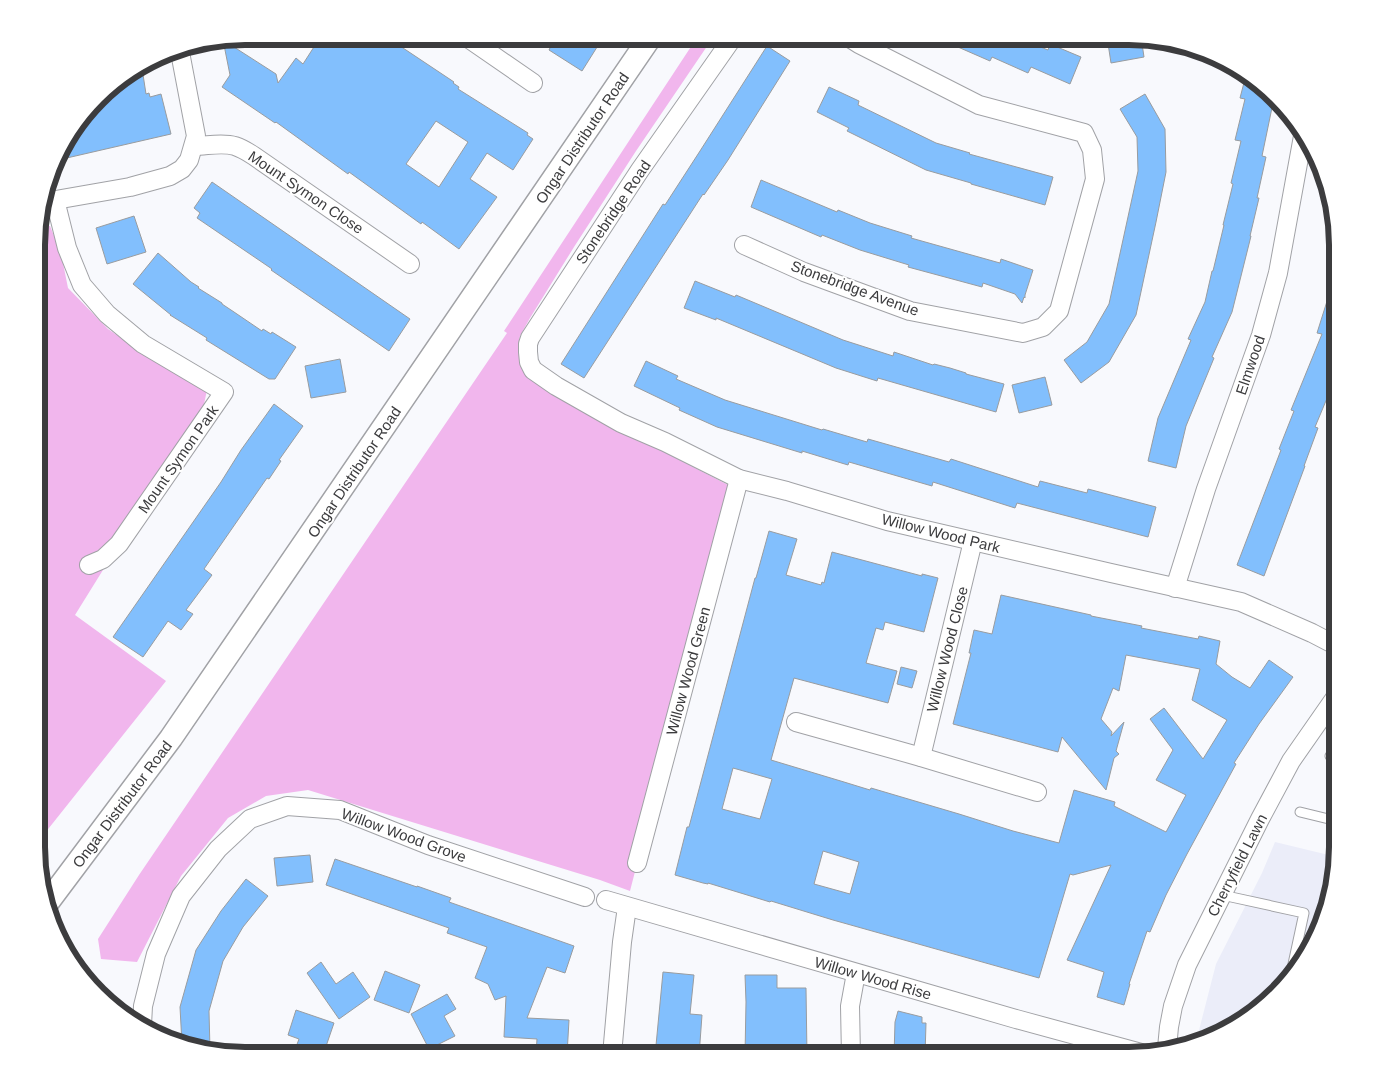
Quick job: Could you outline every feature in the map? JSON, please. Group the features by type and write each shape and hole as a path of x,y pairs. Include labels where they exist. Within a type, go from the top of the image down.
{"street":[{"path":"478,45 533,83"},
{"name":"Ongar Distributor Road","path":"52,897 171,738 646,45"},
{"name":"Stonebridge Road","path":"556,386 533,370 529,362 528,352 530,338 640,170 728,45"},
{"name":"Stonebridge Avenue","path":"744,245 804,272 910,311 1023,333 1043,327 1059,311 1095,179 1092,150 1084,133 978,105 862,45"},
{"path":"50,201 130,186 170,176 182,169 189,160 196,136 181,56"},
{"name":"Mount Symon Close","path":"194,146 220,144 236,146 254,156 410,264"},
{"name":"Elmwood","path":"1176,588 1206,489 1261,335 1271,300 1289,222 1302,144"},
{"name":"Mount Symon Park","path":"50,203 82,285 107,314 143,344 224,392 119,544 103,558 88,565"},
{"name":"Willow Wood Park","path":"556,386 621,423 665,442 739,479 787,491 887,521 1241,602 1329,642"},
{"name":"Willow Wood Green","path":"637,864 739,479"},
{"name":"Willow Wood Close","path":"921,757 973,541"},
{"name":"Cherryfield Lawn","path":"1168,1043 1172,1006 1187,965 1260,819 1292,761 1329,709"},
{"path":"796,722 1037,792"},
{"name":"Willow Wood Grove","path":"142,1018 143,1006 156,954 181,896 218,849 250,819 287,806 340,810 428,845 585,897"},
{"name":"Willow Wood Rise","path":"606,900 1016,1020 1118,1047"},
{"path":"613,1047 627,907"},
{"path":"851,1047 850,1006 856,973"}],"lane":[{"path":"1300,812 1329,819"},
{"path":"1222,895 1304,913 1294,960"}],"shaded area":[{"path":"692,45 708,45 574,247 530,318 519,341 520,365 533,380 627,433 734,488 630,891 600,880 308,790 266,796 228,818 181,876 137,962 101,959 98,939 139,875 507,333 504,331"},
{"path":"46,225 50,226 61,253 68,288 108,329 140,351 207,390 203,409 75,615 166,681 45,833"},
{"path":"1275,842 1329,855 1325,886 1314,923 1288,969 1251,1006 1229,1020 1198,1034 1216,964 1262,873"}],"building":[{"path":"231,45 276,74 278,83 296,58 303,64 315,45 398,45 454,82 459,87 458,89 528,133 527,135 533,139 513,170 487,153 470,179 497,197 459,249 349,172 348,174 276,122 222,87 230,75 224,46","holes":["436,121 468,142 439,187 406,164"]},
{"path":"546,45 598,45 582,71 549,50 550,48"},
{"path":"953,45 1036,45 1048,50 1050,45 1052,45 1081,57 1070,84 1031,67 1028,73 992,57 990,61"},
{"path":"1108,45 1142,45 1144,57 1111,63"},
{"path":"767,46 790,61 728,160 703,194 584,378 561,364"},
{"path":"143,73 146,94 149,93 150,97 161,94 171,134 65,158 86,123 95,113 123,86"},
{"path":"1244,82 1272,106 1262,156 1266,157 1257,198 1259,198 1232,312 1212,357 1214,358 1186,426 1176,468 1148,461 1158,418 1191,340 1188,339 1205,302 1213,271 1241,141 1235,140 1245,99 1240,98"},
{"path":"829,87 859,101 858,105 936,143 1053,177 1045,205 926,170 847,131 849,128 817,112"},
{"path":"1145,94 1165,129 1166,172 1136,315 1109,362 1081,383 1064,360 1087,342 1109,304 1138,171 1137,137 1120,109"},
{"path":"761,180 837,212 838,210 870,223 912,236 911,238 1000,263 1001,259 1033,270 1025,298 1022,303 1015,294 983,283 982,287 908,267 909,265 860,250 822,235 821,237 751,207"},
{"path":"212,182 410,319 389,351 197,218 200,213 194,208"},
{"path":"134,216 146,252 107,264 96,228"},
{"path":"158,253 198,288 262,331 263,329 271,334 272,332 296,347 275,379 269,379 206,340 207,338 170,315 133,284"},
{"path":"695,281 735,297 736,295 843,340 893,356 894,352 933,365 1004,384 996,412 878,378 877,381 836,368 716,318 716,320 684,308"},
{"path":"1329,295 1329,394 1315,427 1318,428 1305,466 1264,576 1237,565 1281,450 1279,449 1294,411 1291,410 1322,334 1317,333"},
{"path":"340,359 346,392 311,398 305,366"},
{"path":"646,361 678,376 676,379 725,400 822,430 867,442 868,439 949,462 951,459 1038,487 1040,481 1087,493 1088,489 1156,507 1148,537 1017,503 1015,508 933,482 932,486 849,462 848,465 717,427 679,410 680,408 634,386"},
{"path":"1045,377 1052,405 1019,413 1012,385"},
{"path":"274,404 303,426 279,460 281,461 269,479 267,478 204,569 212,575 186,610 193,614 181,630 168,621 143,657 113,637"},
{"path":"769,531 797,539 786,575 821,585 822,582 824,583 832,552 922,576 922,574 938,578 924,632 885,622 883,630 876,628 866,663 897,671 888,703 794,678 771,760 1059,843 1074,790 1115,802 1114,806 1166,832 1186,795 1156,780 1173,750 1150,719 1164,708 1203,759 1227,720 1192,700 1200,669 1126,655 1119,691 1113,688 1101,719 1112,732 1111,736 1124,722 1116,751 1119,754 1114,758 1106,790 1062,737 1058,752 953,724 971,653 969,653 974,630 992,634 1001,595 1142,626 1141,628 1198,639 1199,636 1220,641 1216,664 1250,688 1269,660 1293,677 1234,763 1236,764 1166,895 1150,932 1147,931 1124,1005 1097,997 1104,972 1067,960 1111,865 1073,875 1070,874 1039,978 675,875","holes":["733,768 772,779 760,819 722,809","823,851 859,862 850,894 814,884"]},
{"path":"901,667 917,671 912,688 897,684"},
{"path":"310,855 313,882 277,886 274,858"},
{"path":"335,859 451,898 449,902 574,946 565,973 547,967 527,1018 569,1020 567,1047 536,1047 537,1039 504,1037 506,996 495,1000 488,984 475,978 487,947 447,933 449,928 326,885"},
{"path":"246,879 268,896 243,927 223,961 209,1011 210,1044 182,1036 180,1007 196,950 221,911"},
{"path":"321,962 336,984 353,972 370,997 339,1019 307,973"},
{"path":"385,971 420,985 409,1013 374,1000"},
{"path":"663,972 694,975 690,1014 702,1015 700,1047 656,1047"},
{"path":"745,975 777,975 777,988 806,988 807,1047 745,1047"},
{"path":"447,994 456,1009 444,1016 455,1036 433,1047 428,1047 411,1014"},
{"path":"296,1010 334,1023 326,1047 296,1047 299,1039 288,1035"},
{"path":"898,1011 922,1017 922,1023 926,1023 925,1047 894,1047 895,1022"}]}
